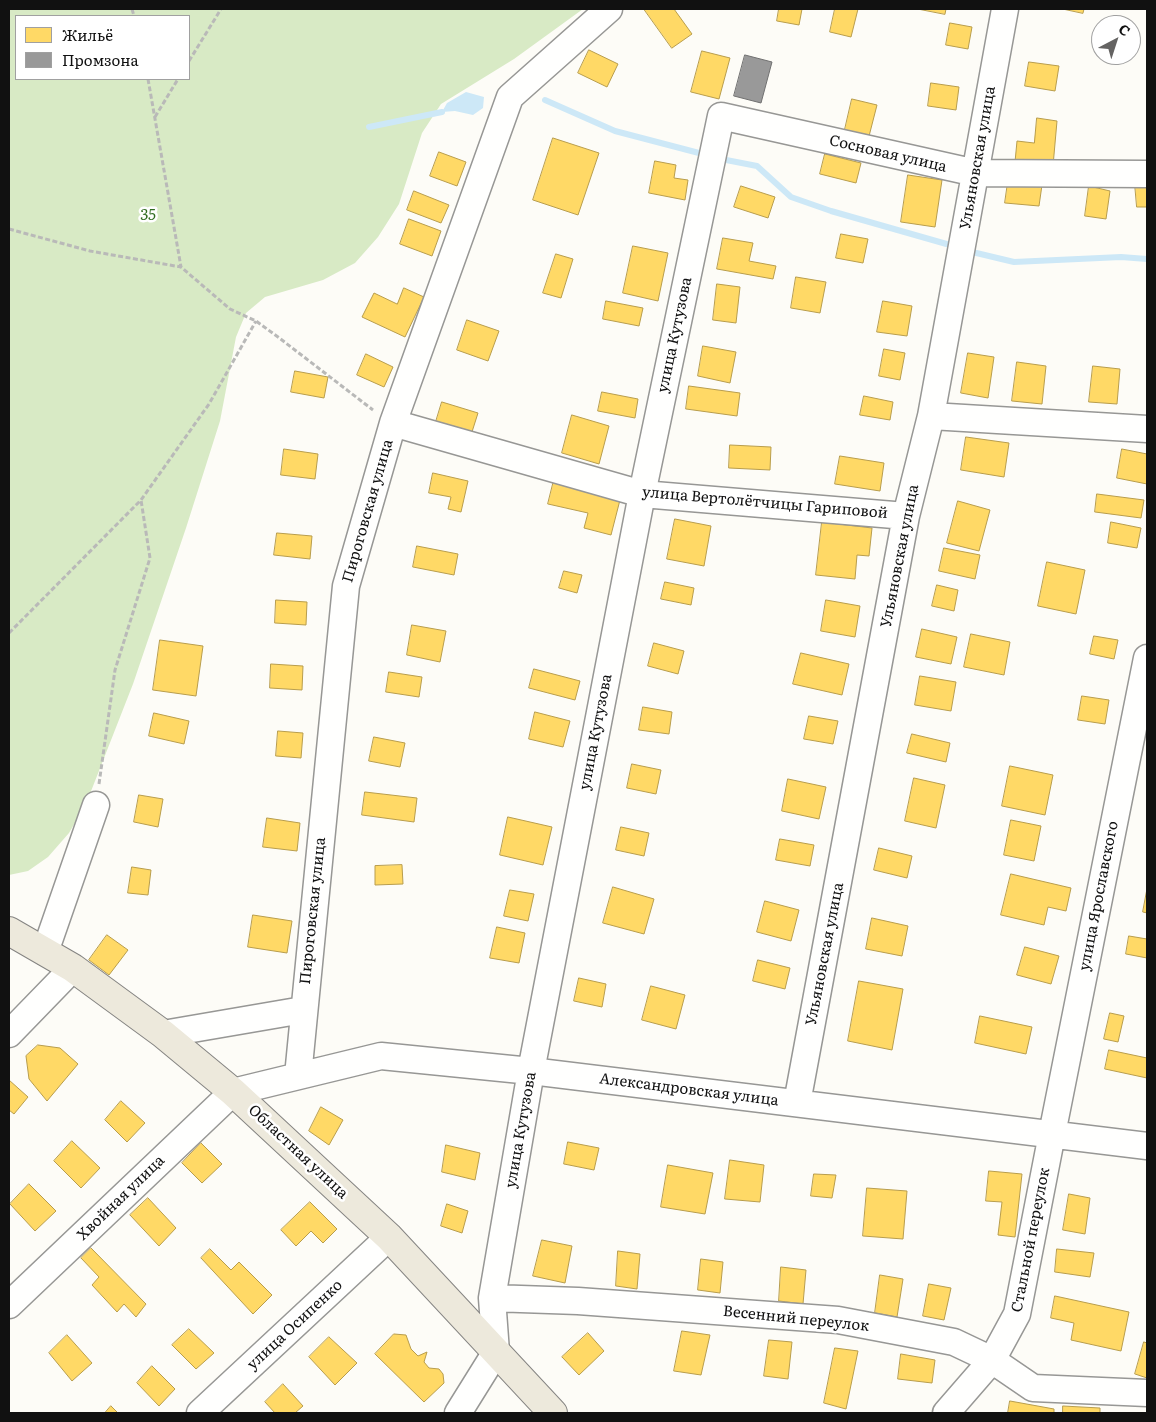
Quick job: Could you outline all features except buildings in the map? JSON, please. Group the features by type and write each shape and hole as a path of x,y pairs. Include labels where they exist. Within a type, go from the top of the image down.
{"main road":[{"name":"Областная улица","path":"9,931 73,968 162,1034 233,1092 389,1237 553,1413"}],"street":[{"name":"Пироговская улица","path":"298,1076 346,586 393,423 510,97 609,9"},
{"name":"Ульяновская улица","path":"797,1103 906,516 930,416 1006,9"},
{"name":"Сосновая улица","path":"721,116 976,173 1147,174"},
{"name":"улица Кутузова","path":"496,1352 492,1298 531,1071 642,494 721,116"},
{"path":"930,416 1147,429"},
{"name":"улица Вертолётчицы Гариповой","path":"393,423 642,494 906,516"},
{"name":"улица Ярославского","path":"1052,1134 1147,658"},
{"path":"45,952 96,804"},
{"path":"9,1034 73,968"},
{"path":"162,1034 303,1010"},
{"name":"Александровская улица","path":"233,1092 381,1056 531,1071 1147,1146"},
{"name":"Хвойная улица","path":"9,1305 233,1092"},
{"name":"Стальной переулок","path":"946,1413 992,1360 1017,1314 1052,1134"},
{"name":"улица Осипенко","path":"200,1413 389,1237"},
{"name":"Весенний переулок","path":"492,1298 578,1301 838,1320 954,1342 992,1360 1033,1388 1147,1393"},
{"path":"458,1413 496,1352"}],"path":[{"path":"190,59 221,9"},
{"path":"148,80 181,267"},
{"path":"154,117 177,80"},
{"path":"9,230 90,251 181,267 230,309 256,321 381,416 393,423"},
{"path":"9,633 141,500 209,404 256,321"},
{"path":"96,804 115,670 150,558 141,500"}],"green space":[{"name":"35","path":"9,9 583,9 514,59 441,104 422,133 399,204 378,237 355,263 323,280 265,297 246,313 236,337 220,421 133,684 86,804 69,833 48,857 28,871 9,875"}],"water":[{"path":"466,92 484,97 483,108 473,115 455,111 442,112 447,103"}],"waterway":[{"path":"545,100 615,131 699,153"},
{"path":"369,127 442,112"},
{"path":"721,159 757,166 791,197 831,211 950,245"},
{"path":"968,251 1014,262 1121,257 1147,259"}]}
